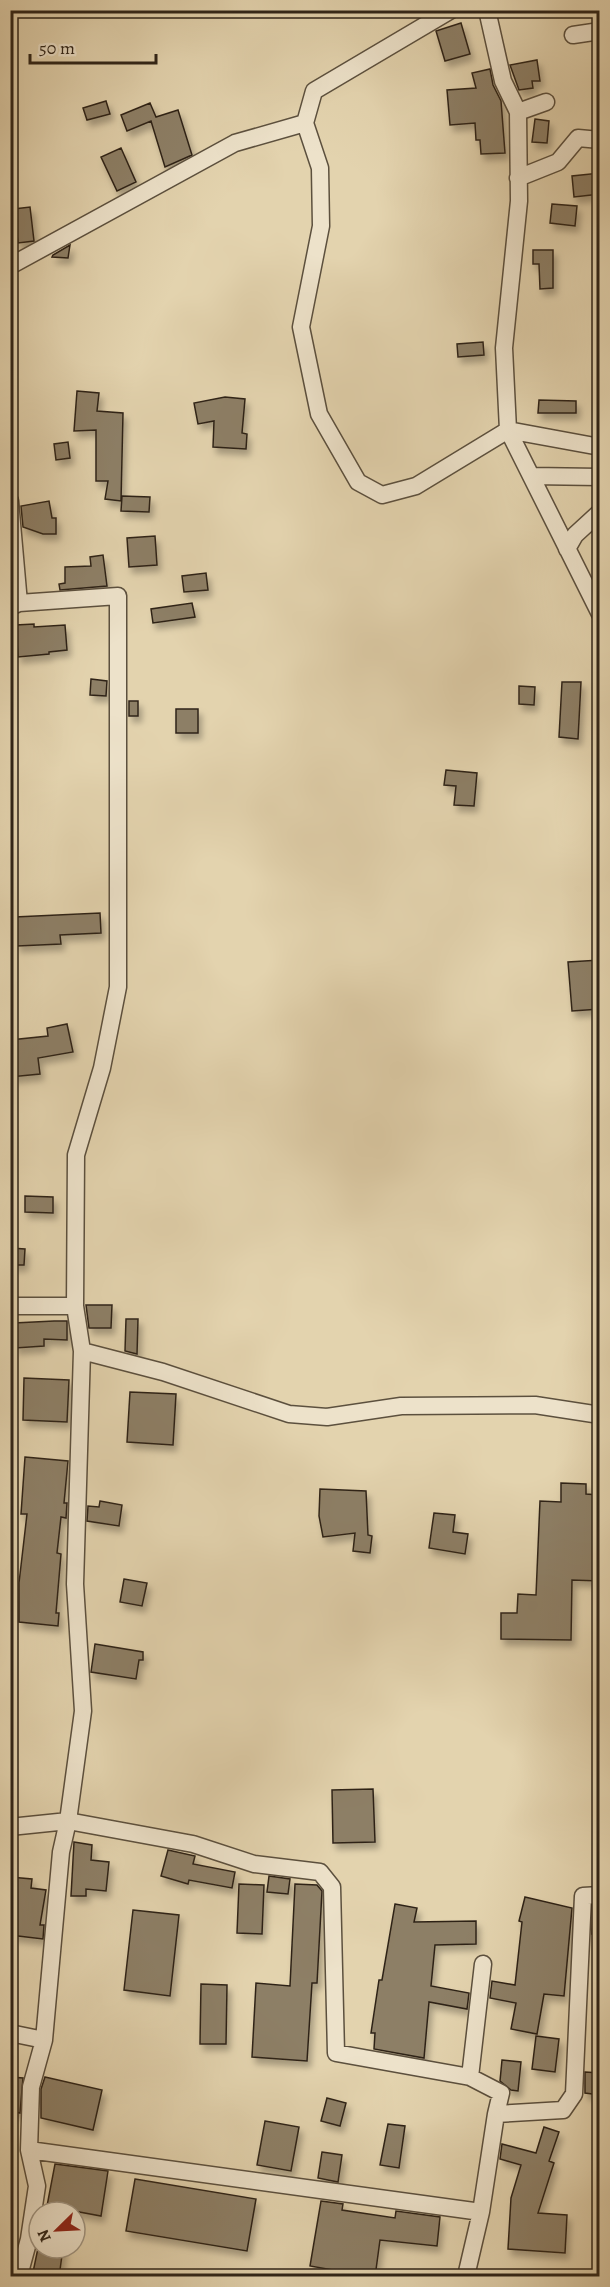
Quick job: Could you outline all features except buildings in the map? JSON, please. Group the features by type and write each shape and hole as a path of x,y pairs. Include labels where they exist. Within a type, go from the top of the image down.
{"street":[{"path":"451,10 314,91 305,123 320,168 321,226 301,327 319,414 358,482 382,495 416,486 508,430 600,447"},
{"path":"487,10 503,81 518,112 519,201 504,348 508,430 600,614"},
{"path":"573,35 600,31"},
{"path":"518,112 546,102"},
{"path":"10,266 235,143 305,123"},
{"path":"518,178 558,162 578,138 600,140"},
{"path":"531,476 600,477"},
{"path":"10,501 15,605 118,597 118,987 102,1068 76,1155 75,1306 81,1351 75,1584 83,1711 54,1908 44,2040 31,2087 29,2150 37,2186 29,2239 19,2277"},
{"path":"567,549 575,535 600,512"},
{"path":"10,1306 75,1306"},
{"path":"81,1351 163,1372 289,1414 327,1417 401,1406 535,1405 600,1415"},
{"path":"10,1827 68,1821 193,1844 255,1864 320,1872 332,1887 336,2053 470,2077 501,2093 481,2212 466,2277"},
{"path":"496,2114 563,2110 574,2094 583,1896 600,1895"},
{"path":"470,2077 483,1964"},
{"path":"10,2034 44,2040"},
{"path":"29,2150 481,2212"}]}
